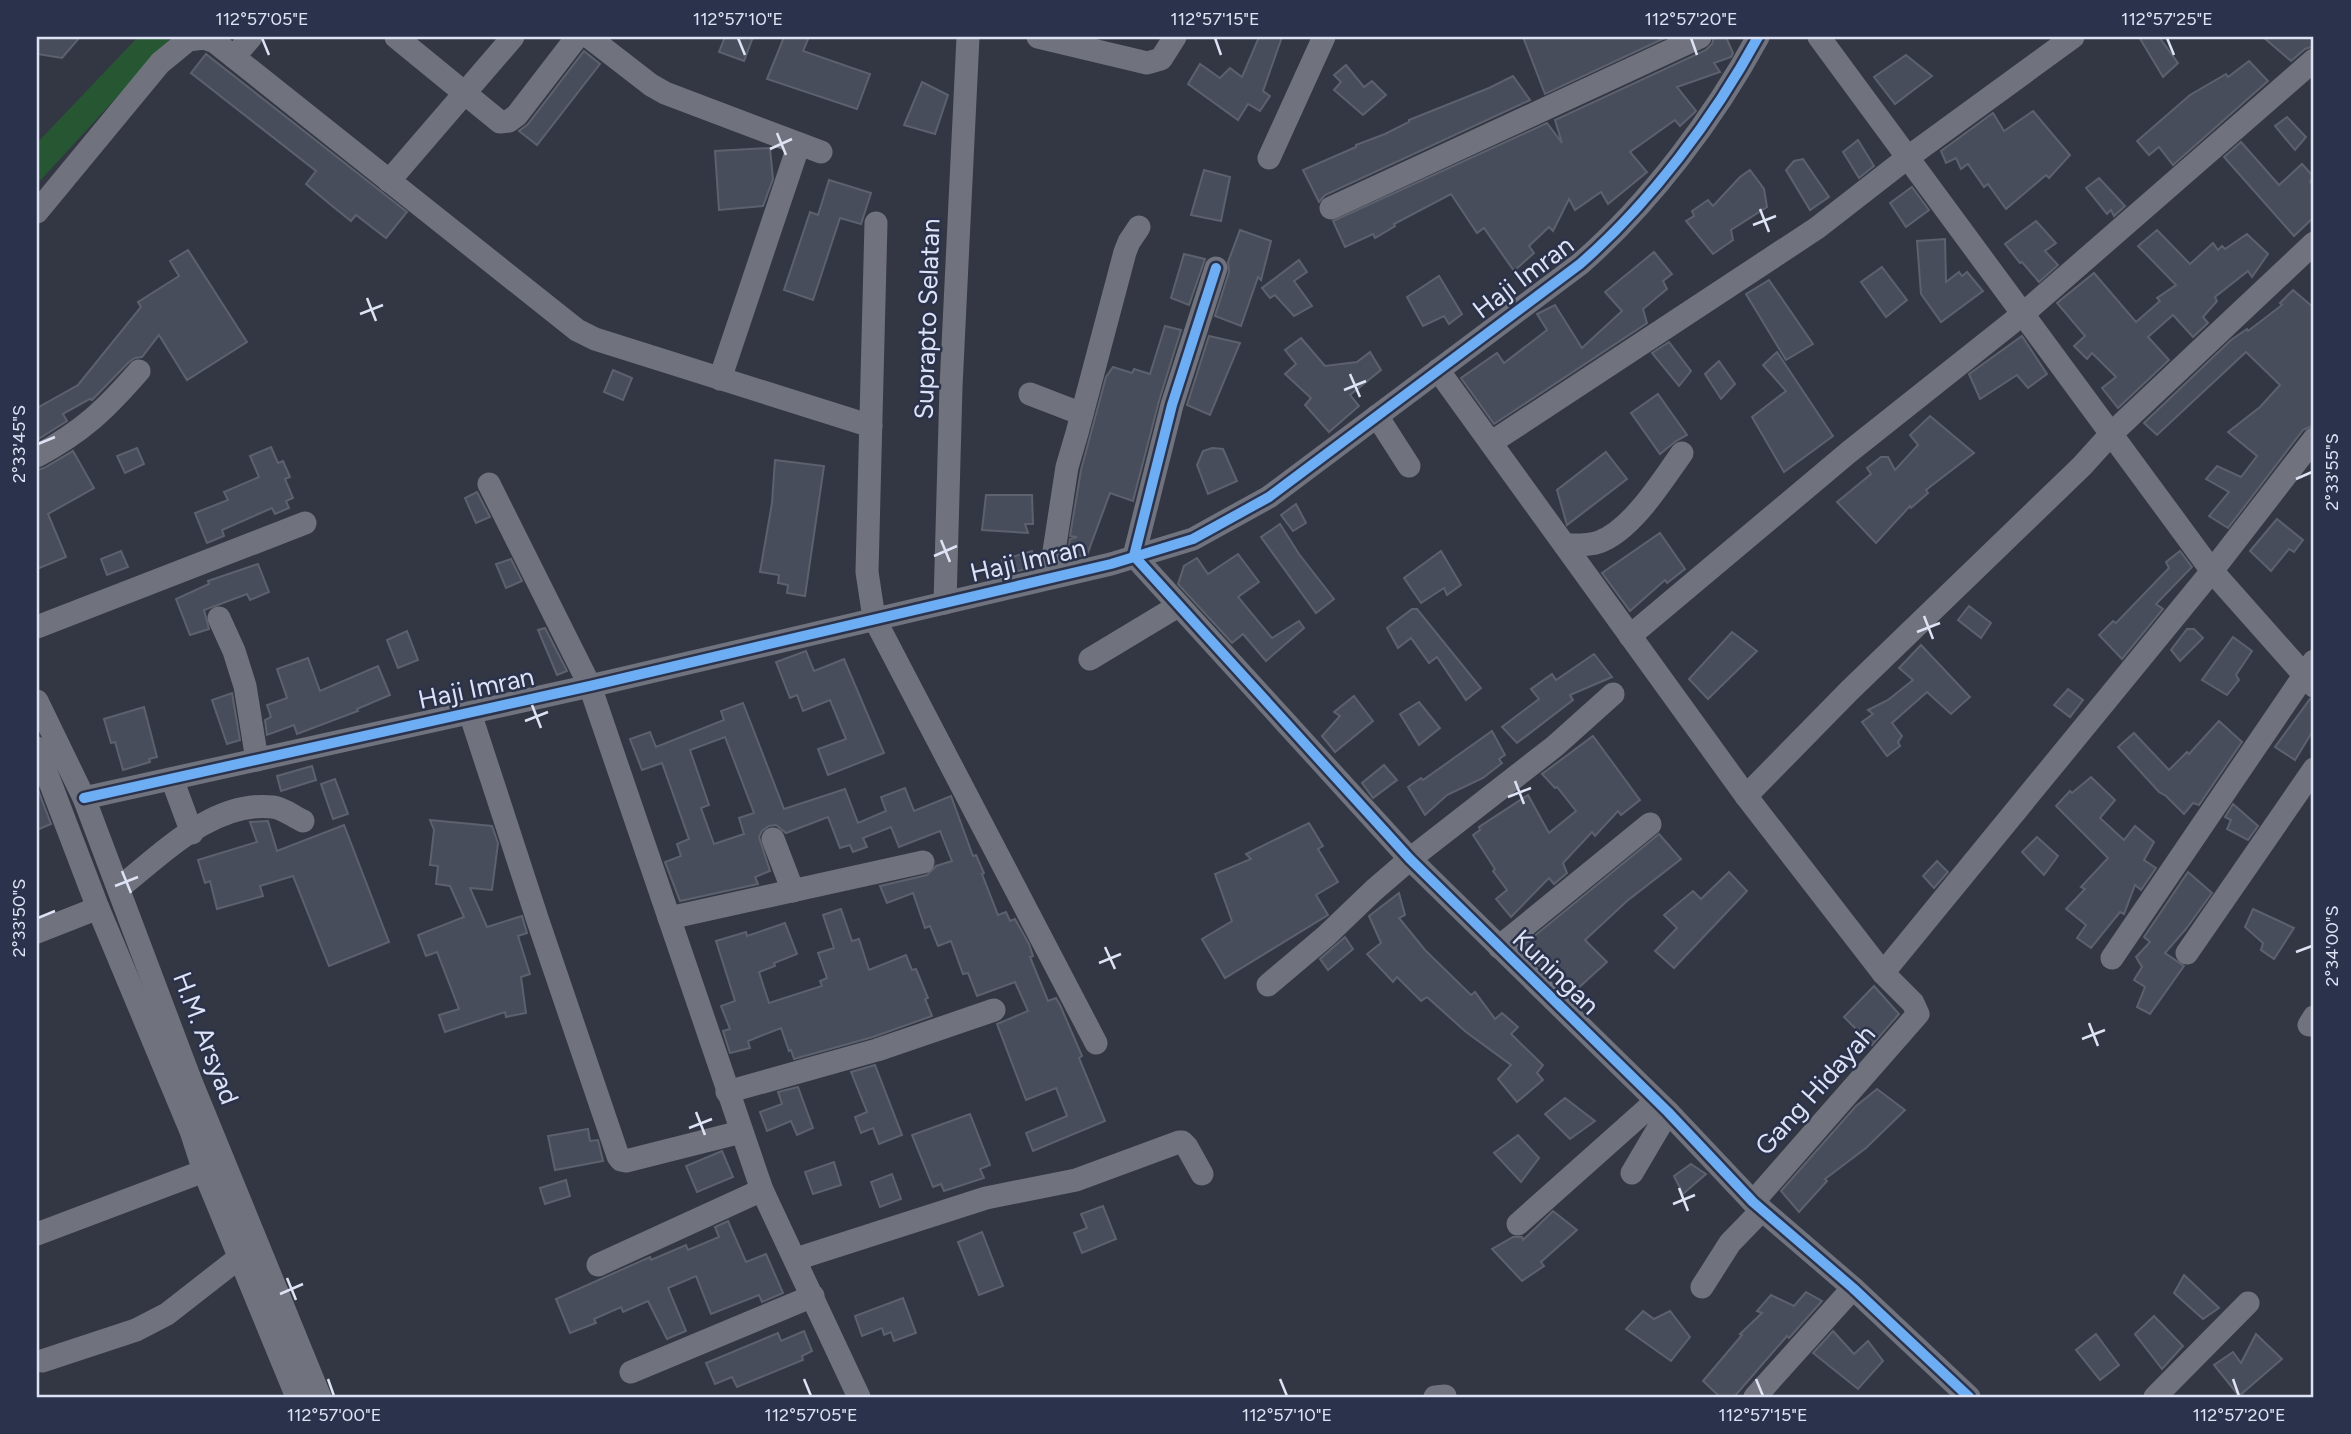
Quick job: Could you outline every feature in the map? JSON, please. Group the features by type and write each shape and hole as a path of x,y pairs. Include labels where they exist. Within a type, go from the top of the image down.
{"street":[{"path":"234,57 251,37"},
{"path":"396,37 500,122 509,121 517,115 577,37"},
{"path":"389,181 513,37"},
{"path":"589,37 614,44 665,93 821,152"},
{"name":"Suprapto Selatan","path":"945,603 951,387 968,37"},
{"path":"1038,37 1147,63 1161,59 1175,37"},
{"path":"1269,158 1324,37"},
{"path":"1331,208 1700,37"},
{"name":"Haji Imran","path":"84,798 590,687 1111,564 1193,539 1269,497 1580,264 1623,222 1679,157 1728,88 1758,37"},
{"path":"1819,37 2213,571 2311,674 2112,958"},
{"path":"1492,442 1817,228 1907,158 2073,37"},
{"path":"37,212 148,75 188,40 204,38 215,42 577,330 595,339 871,426"},
{"path":"1630,636 1849,452 2024,313 2314,60"},
{"path":"720,379 799,144"},
{"path":"876,223 867,572 874,618 1096,1043"},
{"path":"1050,578 1067,467 1125,251 1139,227"},
{"path":"1746,796 1849,691 2082,466 2111,434 2314,243"},
{"path":"1134,556 1172,405 1216,268"},
{"path":"1438,370 1746,796 1883,973 2213,571 2314,439"},
{"path":"37,456 81,430 110,404 139,371"},
{"path":"1030,394 1082,414"},
{"path":"1377,416 1409,466"},
{"path":"1565,545 1598,542 1620,529 1654,493 1682,453"},
{"path":"489,484 590,687 762,1190 859,1397"},
{"path":"37,627 305,523"},
{"name":"Kuningan","path":"1134,556 1409,859 1662,1107 1757,1206 1853,1288 1969,1397"},
{"path":"1090,659 1178,606"},
{"path":"219,618 234,651 245,686 257,760"},
{"path":"1268,985 1326,936 1409,859 1555,746 1613,695"},
{"name":"H.M. Arsyad","path":"37,702 84,798 119,888 181,1083 191,1131 204,1171 297,1397"},
{"path":"470,713 618,1156 626,1161 741,1132"},
{"name":"H.M. Arsyad","path":"37,748 99,908 181,1083 320,1397"},
{"path":"2187,953 2314,769"},
{"path":"172,779 192,833"},
{"path":"119,888 192,833 216,818 244,807 276,807 303,821"},
{"path":"1499,947 1650,824"},
{"path":"773,839 793,891"},
{"path":"669,918 923,862"},
{"path":"37,932 99,908"},
{"name":"Gang Hidayah","path":"1702,1287 1757,1206 1918,1014 1913,1003 1883,973"},
{"path":"727,1092 877,1050 994,1010"},
{"path":"1632,1172 1662,1107"},
{"path":"1518,1224 1662,1107"},
{"path":"796,1259 986,1198 1076,1180 1182,1142 1202,1174"},
{"path":"37,1234 204,1171"},
{"path":"598,1265 762,1190"},
{"path":"42,1361 136,1330 167,1314 240,1257"},
{"path":"1755,1397 1853,1288"},
{"path":"631,1372 813,1296"},
{"path":"2155,1397 2248,1303"}],"shaded area":[{"path":"138,37 172,37 37,184 37,143"}],"building":[{"path":"37,37 80,37 62,58 37,54"},
{"path":"725,37 753,37 744,61 719,52"},
{"path":"784,37 809,37 803,51 870,74 857,109 767,79"},
{"path":"1259,37 1282,37 1263,91 1270,96 1260,111 1248,104 1238,120 1188,84 1200,64 1220,78 1230,68 1242,77"},
{"path":"1523,37 1667,37 1545,94"},
{"path":"1714,37 1726,37 1733,53 1731,57 1714,63 1720,72 1677,87 1696,111 1694,113 1680,126 1675,120 1630,152 1647,172 1608,204 1601,192 1575,210 1569,199 1553,231 1549,227 1529,246 1534,253 1514,271 1484,228 1477,233 1451,194 1394,224 1395,226 1375,238 1373,234 1345,247 1333,221 1547,123 1562,143 1555,120 1706,50"},
{"path":"2139,37 2159,37 2178,63 2163,77"},
{"path":"2263,37 2314,37 2314,46 2305,49 2291,61"},
{"path":"584,51 600,64 537,145 519,131 528,124"},
{"path":"206,54 407,212 386,238 356,215 351,221 306,184 316,171 191,73"},
{"path":"1906,55 1932,76 1895,104 1874,77"},
{"path":"2249,61 2268,81 2173,165 2159,147 2149,155 2137,141 2190,95 2226,74 2228,77"},
{"path":"1346,65 1364,87 1372,81 1386,95 1363,115 1334,90 1341,82 1334,75"},
{"path":"1513,76 1530,100 1325,195 1319,202 1303,170 1385,134 1409,120"},
{"path":"922,82 948,95 935,134 904,125"},
{"path":"2033,111 2070,155 2049,178 2046,175 2006,209 1988,184 1984,187 1968,164 1961,169 1956,158 1946,163 1941,151 1993,113 2004,131"},
{"path":"2287,117 2306,137 2295,150 2275,126"},
{"path":"1858,140 1874,166 1859,178 1843,152"},
{"path":"2241,142 2279,185 2302,164 2313,176 2310,182 2314,188 2314,217 2294,236 2224,157"},
{"path":"770,148 773,179 763,206 719,210 715,151"},
{"path":"1803,159 1829,197 1810,210 1786,170 1794,161"},
{"path":"1204,170 1230,177 1221,221 1191,215"},
{"path":"1750,170 1764,189 1767,207 1731,230 1733,240 1713,254 1686,221 1694,216 1692,211 1708,200 1713,206"},
{"path":"2099,178 2125,206 2114,216 2111,210 2107,214 2086,188"},
{"path":"829,180 871,193 861,224 840,218 813,300 784,290 810,212 818,215"},
{"path":"1912,187 1929,210 1906,227 1890,203"},
{"path":"2036,221 2056,243 2045,251 2058,265 2039,282 2005,244"},
{"path":"1240,230 1271,241 1261,280 1258,277 1241,326 1215,316 1229,272 1228,262"},
{"path":"2157,230 2190,264 2213,243 2218,250 2222,246 2225,249 2247,234 2268,254 2252,277 2248,271 2215,297 2217,301 2203,317 2208,323 2193,337 2173,315 2148,337 2169,360 2118,408 2102,388 2116,377 2092,353 2087,359 2074,346 2085,336 2057,303 2094,273 2136,322 2160,301 2157,298 2176,285 2138,246"},
{"path":"1945,239 1946,282 1959,272 1962,276 1967,272 1983,291 1941,322 1921,294 1917,241"},
{"path":"188,250 247,342 187,380 159,335 142,357 129,362 92,400 63,414 67,421 37,440 37,408 78,385 141,307 138,302 179,276 170,261"},
{"path":"1654,252 1672,274 1663,281 1667,289 1643,309 1647,323 1494,424 1461,378 1497,353 1504,363 1547,330 1537,314 1555,305 1582,348 1622,311 1605,292"},
{"path":"1184,254 1205,259 1189,305 1171,298"},
{"path":"1299,260 1307,272 1294,281 1312,306 1294,316 1275,295 1270,298 1262,288"},
{"path":"1882,267 1907,300 1886,317 1861,282"},
{"path":"1439,276 1462,314 1449,324 1444,316 1423,326 1407,297"},
{"path":"1769,280 1813,344 1786,360 1746,294"},
{"path":"2293,290 2314,308 2314,425 2303,430 2228,528 2209,516 2229,492 2206,479 2217,466 2241,477 2257,456 2228,432 2260,407 2280,385 2246,352 2157,435 2144,423 2231,340 2247,329 2248,331 2282,305 2280,303"},
{"path":"1165,326 1181,330 1133,501 1110,493 1087,555 1067,557 1070,539 1077,537 1070,536 1081,470 1106,377 1113,367 1132,373 1134,369 1150,374"},
{"path":"1209,336 1240,343 1210,415 1187,405"},
{"path":"2022,336 2047,374 2028,388 2017,375 1980,399 1969,374"},
{"path":"1301,338 1325,366 1357,362 1370,352 1381,370 1350,395 1359,406 1329,432 1305,405 1311,398 1285,374 1296,364 1285,350"},
{"path":"1669,342 1691,371 1679,386 1652,353"},
{"path":"1777,352 1833,436 1784,472 1752,417 1786,391 1763,365"},
{"path":"1719,361 1735,384 1721,399 1705,374"},
{"path":"613,370 632,378 623,400 604,392"},
{"path":"1658,394 1687,435 1660,454 1631,413"},
{"path":"1930,416 1974,453 1926,490 1928,493 1911,508 1910,506 1876,543 1837,502 1871,474 1867,468 1881,457 1888,457 1895,470 1918,445 1910,435"},
{"path":"271,447 278,463 283,461 290,477 285,479 293,498 286,501 289,508 275,514 272,508 222,530 224,536 207,543 195,513 228,500 224,492 259,477 250,456"},
{"path":"137,448 144,464 125,473 117,456"},
{"path":"1223,449 1237,481 1208,494 1197,465 1203,451"},
{"path":"73,451 94,488 48,514 66,557 37,569 37,470"},
{"path":"1606,452 1627,479 1567,525 1557,490"},
{"path":"775,460 824,466 805,596 787,593 788,585 778,583 779,575 760,572 772,503"},
{"path":"477,492 490,517 476,523 465,498"},
{"path":"986,495 1032,495 1033,524 1025,524 1028,533 982,530"},
{"path":"1296,504 1306,523 1293,531 1281,515"},
{"path":"2277,519 2303,540 2294,552 2289,549 2271,571 2250,551"},
{"path":"1280,524 1299,554 1334,599 1316,613 1261,537"},
{"path":"1660,533 1685,569 1667,583 1665,580 1630,611 1602,573"},
{"path":"121,551 128,567 107,575 101,559"},
{"path":"1032,551 1034,567 1006,574 1002,560"},
{"path":"1441,551 1461,585 1447,595 1444,588 1421,603 1404,578"},
{"path":"2180,551 2192,567 2156,604 2163,609 2122,659 2099,635 2113,621 2116,623 2169,568 2166,562"},
{"path":"1238,554 1259,582 1238,597 1272,638 1299,621 1304,628 1266,661 1243,634 1232,643 1178,584 1184,566 1197,558 1208,574"},
{"path":"511,559 522,581 506,588 496,564"},
{"path":"258,564 269,592 250,600 247,594 204,610 209,629 190,635 176,599 209,584 208,581"},
{"path":"1969,606 1991,623 1981,638 1958,620"},
{"path":"1412,609 1417,609 1481,688 1466,700 1437,657 1429,663 1411,638 1398,648 1387,628"},
{"path":"545,628 567,671 557,675 538,630"},
{"path":"2187,629 2194,629 2203,638 2180,661 2171,650"},
{"path":"407,631 418,660 398,668 387,640"},
{"path":"1732,632 1757,651 1708,699 1689,679"},
{"path":"2233,637 2252,651 2236,675 2239,680 2227,695 2202,680"},
{"path":"1921,645 1970,697 1951,714 1927,692 1892,723 1902,736 1898,742 1900,746 1887,756 1862,722 1873,714 1868,710 1888,700 1913,680 1899,668"},
{"path":"806,651 814,671 844,659 884,753 828,775 818,749 846,739 830,700 803,711 797,695 790,698 776,662"},
{"path":"1594,654 1612,677 1570,695 1573,700 1517,743 1502,727 1539,699 1531,689 1552,674 1556,680"},
{"path":"308,658 320,691 378,666 390,695 357,709 358,711 297,734 294,725 267,735 265,720 271,717 267,705 287,698 277,669"},
{"path":"2068,689 2083,700 2070,717 2054,705"},
{"path":"232,693 240,740 227,744 212,700"},
{"path":"1354,696 1373,721 1335,752 1322,736 1340,716 1334,712"},
{"path":"2310,699 2314,700 2314,729 2295,760 2275,747"},
{"path":"1419,702 1440,728 1419,745 1400,714"},
{"path":"743,703 784,809 845,789 858,823 886,811 881,797 905,788 914,811 951,796 973,856 976,855 984,873 982,874 998,915 1006,912 1010,921 1015,919 1029,944 1033,956 1030,957 1048,1001 1056,998 1060,1005 1105,1121 1033,1151 1026,1133 1067,1116 1056,1088 1026,1100 997,1024 1028,1011 1015,982 977,996 968,973 963,974 951,941 938,946 930,926 925,928 913,893 887,903 880,886 927,875 936,866 952,861 940,831 899,847 891,827 863,838 867,847 853,852 850,845 840,848 828,817 786,833 776,825 769,826 759,837 770,871 755,877 758,884 680,901 665,862 681,856 677,844 689,839 662,763 642,770 630,739 650,732 656,747 724,720 721,711","holes":["725,737 754,813 739,818 744,834 714,844 701,808 709,805 690,750"]},
{"path":"144,707 157,757 149,759 150,762 123,770 115,742 111,743 104,719"},
{"path":"2219,721 2242,742 2199,805 2193,803 2184,814 2159,792 2118,747 2134,733 2169,770 2187,752 2189,754"},
{"path":"1492,731 1505,755 1499,759 1502,763 1483,778 1447,795 1425,815 1408,787 1421,778 1423,780"},
{"path":"1593,736 1640,800 1621,815 1618,811 1595,836 1592,832 1563,863 1567,873 1554,884 1549,878 1511,917 1496,899 1507,890 1473,835 1480,830 1479,827 1528,795 1549,833 1576,811 1557,787 1542,774"},
{"path":"1384,765 1397,780 1373,798 1362,783"},
{"path":"312,766 316,780 281,791 277,776"},
{"path":"2091,777 2115,800 2100,818 2124,840 2135,826 2154,842 2144,860 2156,868 2141,890 2135,885 2124,914 2120,912 2091,948 2077,938 2086,925 2066,909 2085,889 2081,887 2108,858 2056,806 2070,791 2072,793"},
{"path":"335,779 348,814 333,819 321,784"},
{"path":"37,787 51,824 37,830"},
{"path":"2233,804 2258,826 2248,840 2227,829 2231,820 2225,817"},
{"path":"430,820 492,826 498,843 492,890 470,888 487,927 522,916 527,933 518,936 530,974 521,977 526,1013 506,1017 505,1012 445,1032 439,1015 459,1009 437,952 426,956 418,935 464,917 450,886 436,884 438,866 430,865 434,830"},
{"path":"268,821 277,851 344,825 389,942 329,966 293,876 260,886 263,896 217,909 210,881 205,883 198,860 257,842 250,822"},
{"path":"1309,823 1323,846 1318,849 1338,882 1316,895 1328,915 1225,978 1202,939 1232,921 1215,874 1251,859 1246,854"},
{"path":"1659,834 1681,859 1627,901 1585,940 1607,962 1576,990 1556,968 1548,975 1521,947"},
{"path":"2037,837 2058,856 2044,875 2022,852"},
{"path":"1937,861 1948,872 1934,888 1923,876"},
{"path":"1729,872 1747,891 1674,968 1655,951 1677,928 1664,915 1693,891 1701,899"},
{"path":"2188,872 2212,893 2165,953 2184,966 2150,1014 2137,1007 2145,987 2134,980 2142,967 2136,957 2150,942 2144,937"},
{"path":"1399,893 1405,915 1399,918 1425,950 1471,995 1475,992 1495,1019 1502,1013 1518,1027 1511,1034 1543,1065 1537,1073 1543,1080 1517,1102 1498,1079 1511,1065 1466,1032 1427,997 1421,1001 1397,977 1393,982 1367,954 1381,943 1369,916"},
{"path":"841,909 852,941 859,939 869,970 906,955 912,970 916,969 932,1016 873,1037 794,1059 781,1028 748,1041 750,1048 730,1053 723,1031 730,1029 721,1006 735,1001 716,941 746,932 747,936 785,923 797,954 759,972 769,1003 822,986 820,981 827,978 818,953 834,948 823,915"},
{"path":"2253,909 2294,928 2274,959 2261,950 2263,943 2245,927"},
{"path":"1345,937 1353,949 1328,970 1320,959"},
{"path":"1874,986 1899,1014 1872,1045 1844,1017"},
{"path":"875,1065 902,1135 879,1144 873,1128 861,1133 855,1117 867,1112 851,1072"},
{"path":"798,1087 813,1128 797,1135 791,1121 767,1131 760,1112 782,1104 778,1092"},
{"path":"1877,1089 1905,1110 1866,1148 1825,1179 1827,1181 1799,1212 1781,1191 1856,1106"},
{"path":"1565,1098 1595,1121 1570,1139 1545,1114"},
{"path":"970,1114 990,1165 980,1169 984,1178 944,1191 941,1184 933,1187 912,1135"},
{"path":"588,1129 590,1141 598,1140 603,1161 555,1170 548,1136"},
{"path":"1518,1135 1539,1158 1521,1182 1494,1153"},
{"path":"722,1151 733,1177 697,1192 686,1166"},
{"path":"834,1162 841,1185 813,1194 805,1172"},
{"path":"1691,1164 1706,1174 1683,1194 1674,1176"},
{"path":"892,1174 901,1199 880,1207 871,1182"},
{"path":"566,1180 570,1196 545,1204 540,1188"},
{"path":"1103,1206 1116,1239 1082,1253 1074,1233 1087,1228 1081,1214"},
{"path":"1553,1211 1577,1230 1541,1262 1544,1266 1522,1281 1492,1249 1513,1237 1522,1237 1523,1240"},
{"path":"728,1221 746,1262 766,1254 783,1293 762,1302 759,1295 711,1314 696,1276 668,1288 686,1331 667,1339 648,1301 623,1312 621,1307 594,1319 596,1323 570,1333 556,1299 650,1257 651,1260 686,1245 688,1250 719,1237 715,1227"},
{"path":"982,1232 1003,1286 979,1295 958,1242"},
{"path":"2184,1275 2219,1308 2203,1319 2174,1293"},
{"path":"1806,1292 1822,1301 1789,1338 1787,1336 1734,1397 1720,1397 1703,1381 1742,1335 1740,1334 1762,1313 1757,1311 1771,1295 1794,1306"},
{"path":"903,1298 916,1333 894,1341 891,1332 884,1335 882,1328 862,1336 855,1316"},
{"path":"1643,1311 1654,1319 1670,1311 1690,1337 1671,1361 1626,1329"},
{"path":"2154,1316 2183,1346 2162,1369 2135,1334"},
{"path":"804,1331 812,1351 802,1356 803,1360 737,1387 732,1377 715,1384 706,1363 778,1333 781,1341"},
{"path":"1833,1331 1854,1354 1868,1341 1883,1361 1858,1389 1813,1353"},
{"path":"2096,1334 2119,1365 2100,1380 2076,1350"},
{"path":"2256,1334 2282,1359 2239,1396 2214,1365 2233,1352 2241,1363"}],"cycle path":[{"path":"84,798 590,686 1111,564 1193,539 1269,497 1580,264 1631,214 1679,158 1741,68 1758,37"},
{"path":"1216,268 1172,405 1134,556 1410,859 1668,1112 1753,1202 1853,1288 1969,1397"}]}
